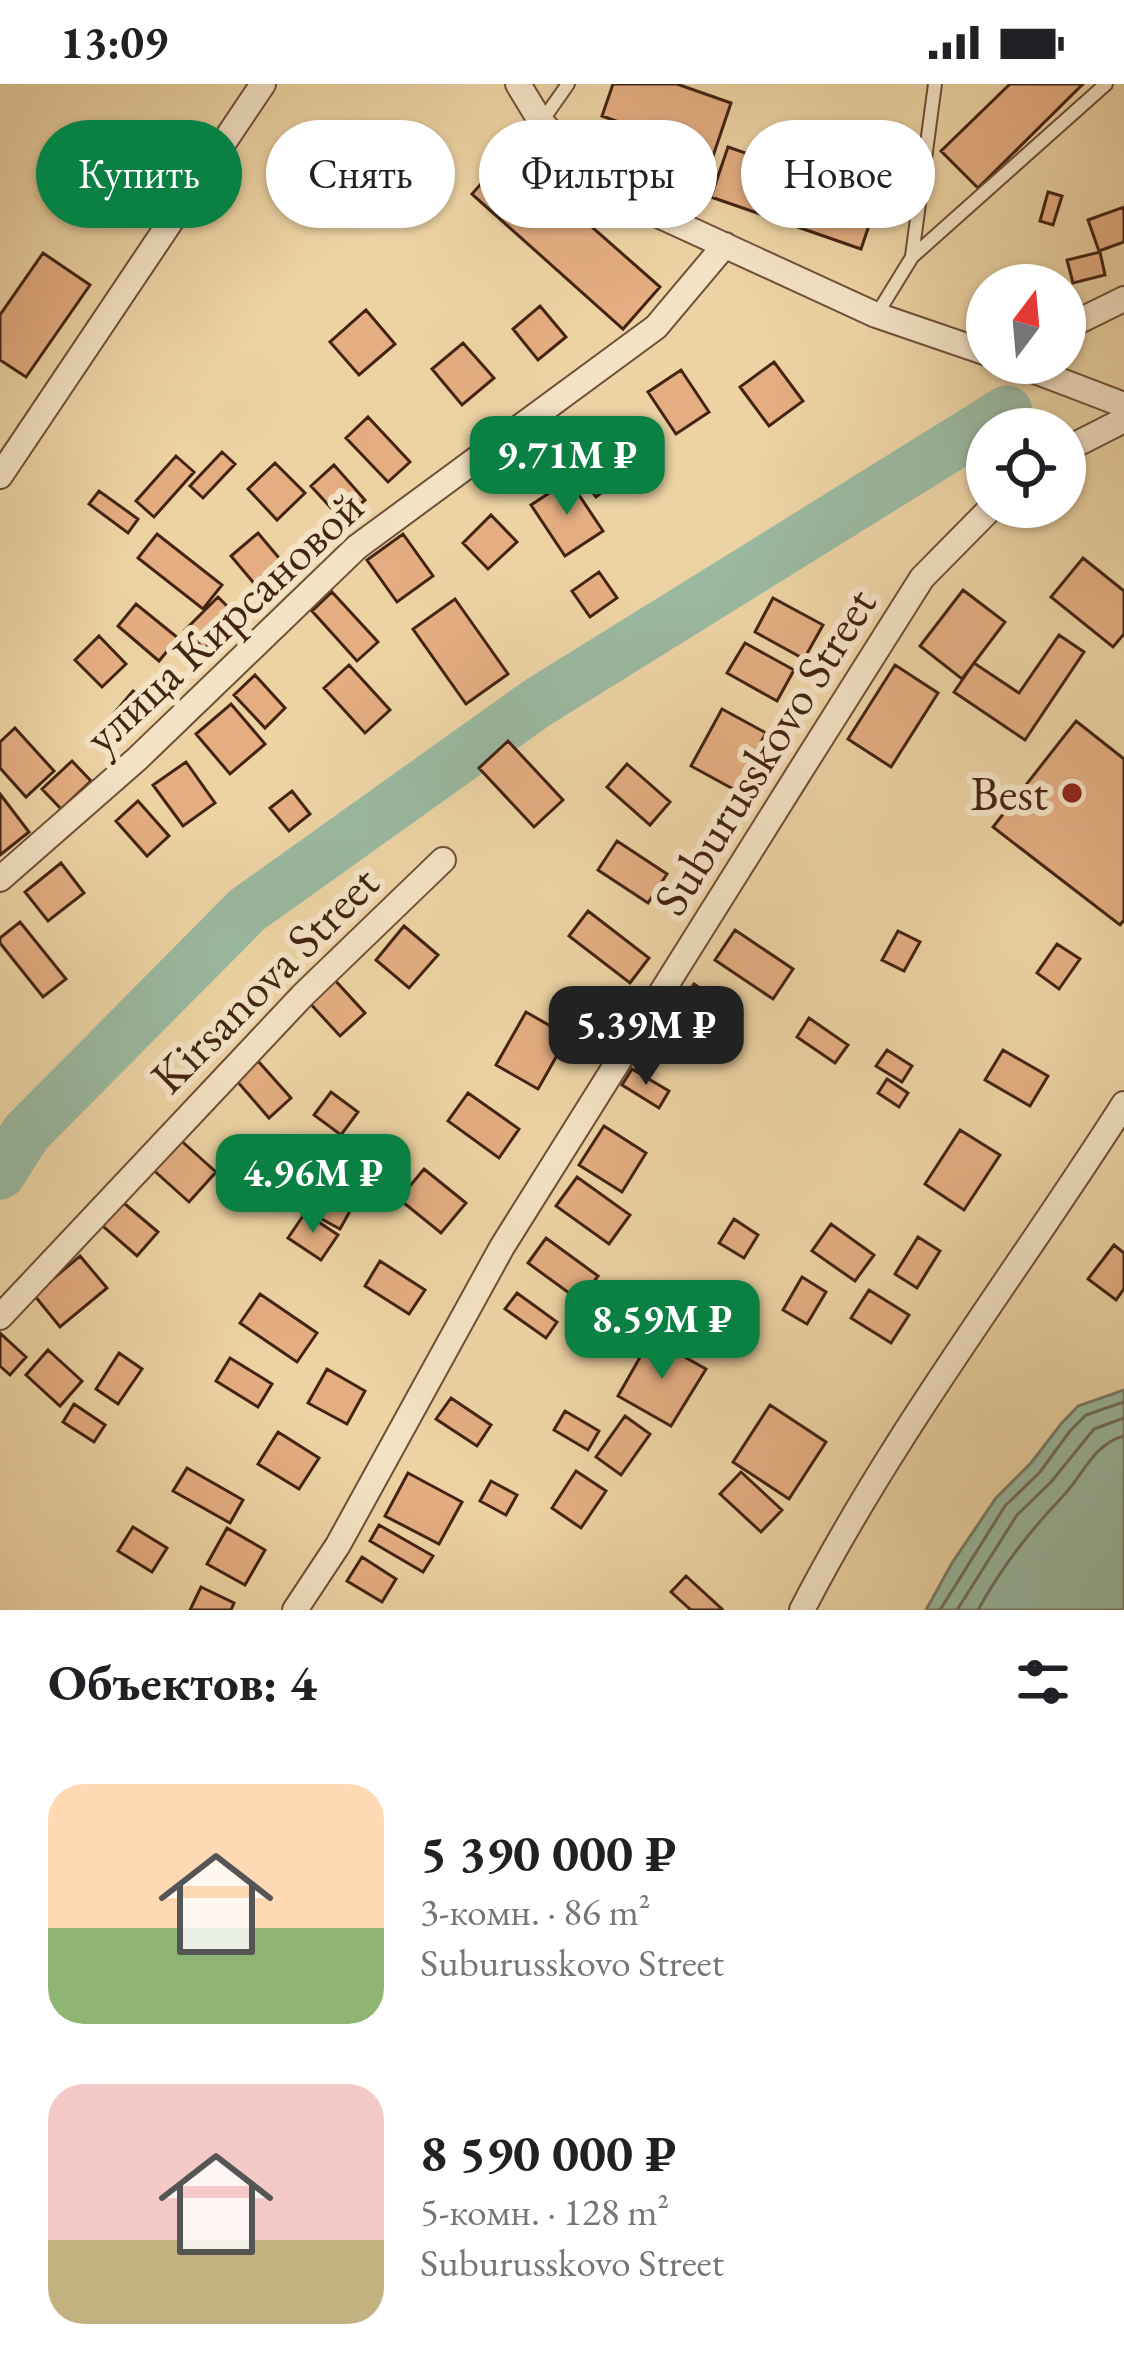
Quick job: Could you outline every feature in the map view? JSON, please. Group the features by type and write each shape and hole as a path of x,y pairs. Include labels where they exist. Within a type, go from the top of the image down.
{"street":[{"path":"0,476 263,84"},
{"path":"518,84 541,120"},
{"path":"687,228 876,315 966,346"},
{"name":"улица Кирсановой","path":"0,879 137,759 357,547 656,327 725,245"},
{"path":"1086,318 1124,299"},
{"path":"1069,384 1124,405"},
{"path":"1086,439 1124,420"},
{"name":"Suburusskovo Street","path":"295,1610 338,1545 502,1247 922,578 971,528"},
{"name":"Kirsanova Street","path":"0,1317 302,995 443,860"},
{"path":"802,1610 877,1480 1124,1104"}],"lane":[{"path":"543,120 568,84"},
{"path":"912,257 935,84"},
{"path":"876,315 912,257 1106,84"}],"water":[{"path":"1124,1390 1124,1610 926,1610 996,1498 1061,1424 1078,1406"}],"building":[{"path":"613,84 677,84 731,103 717,144 717,120 613,120 602,116"},
{"path":"1010,84 1083,84 978,188 941,151"},
{"path":"728,147 741,152 741,207 717,199 717,179"},
{"path":"1048,192 1062,196 1053,225 1040,221"},
{"path":"1124,207 1124,242 1099,251 1088,220"},
{"path":"510,228 593,228 660,287 623,329"},
{"path":"800,228 868,228 861,249"},
{"path":"1100,252 1105,275 1086,280 1086,264 1068,264 1067,260"},
{"path":"43,253 90,285 26,377 0,360 0,315"},
{"path":"540,306 566,337 538,360 513,329"},
{"path":"366,310 395,344 359,375 330,342"},
{"path":"463,343 494,378 462,405 432,369"},
{"path":"774,362 803,401 769,426 740,387"},
{"path":"681,370 709,412 676,434 648,392"},
{"path":"368,417 410,462 388,482 346,438"},
{"path":"593,431 626,474 596,497 563,453"},
{"path":"222,452 235,464 203,498 190,486"},
{"path":"176,456 194,472 154,517 136,501"},
{"path":"275,463 305,493 277,520 248,489"},
{"path":"334,465 365,500 342,520 311,486"},
{"path":"569,480 603,531 565,556 531,505"},
{"path":"99,491 138,519 128,533 89,504"},
{"path":"491,515 517,542 488,569 463,543"},
{"path":"258,533 290,571 263,594 231,556"},
{"path":"157,534 222,585 203,609 138,558"},
{"path":"403,534 433,576 397,602 367,560"},
{"path":"1083,558 1124,591 1124,634 1113,647 1051,597"},
{"path":"599,572 617,598 590,617 572,591"},
{"path":"963,590 1005,622 962,679 920,646"},
{"path":"332,592 378,642 357,661 312,611"},
{"path":"218,597 237,616 204,649 185,630"},
{"path":"773,598 823,625 804,659 755,632"},
{"path":"455,599 508,674 466,704 413,629"},
{"path":"136,604 178,638 159,661 118,626"},
{"path":"1059,635 1084,652 1025,740 954,692 974,663 1019,693"},
{"path":"99,636 126,664 102,687 75,660"},
{"path":"745,643 794,670 777,701 727,673"},
{"path":"349,665 390,710 365,733 324,688"},
{"path":"895,665 938,693 891,767 848,739"},
{"path":"255,675 285,708 265,728 234,695"},
{"path":"133,691 151,705 121,740 104,725"},
{"path":"231,704 265,744 230,774 196,734"},
{"path":"722,709 766,733 735,790 691,766"},
{"name":"Best","path":"1076,721 1124,759 1124,920 1120,925 993,827"},
{"path":"15,728 54,771 26,797 0,768 0,742"},
{"path":"508,741 563,800 534,827 479,768"},
{"path":"72,761 91,781 61,809 42,789"},
{"path":"186,762 215,803 183,826 153,785"},
{"path":"627,764 670,802 650,825 607,787"},
{"path":"292,791 310,814 289,831 270,808"},
{"path":"0,794 29,832 0,855"},
{"path":"138,801 169,836 147,856 116,821"},
{"path":"617,841 667,874 648,903 598,870"},
{"path":"61,863 84,893 48,921 25,892"},
{"path":"588,911 649,958 630,983 569,936"},
{"path":"20,922 66,979 43,997 0,943"},
{"path":"404,926 438,955 409,988 376,960"},
{"path":"735,930 793,969 773,999 715,960"},
{"path":"898,931 920,942 904,971 882,960"},
{"path":"1057,944 1080,959 1059,989 1037,973"},
{"path":"332,977 365,1013 340,1036 307,1000"},
{"path":"694,984 742,1016 722,1046 674,1014"},
{"path":"526,1012 568,1036 538,1089 496,1065"},
{"path":"809,1018 848,1045 835,1063 797,1037"},
{"path":"887,1050 912,1066 902,1082 876,1066"},
{"path":"1003,1050 1048,1076 1030,1106 985,1080"},
{"path":"258,1061 291,1098 269,1118 236,1080"},
{"path":"632,1069 669,1091 659,1108 622,1085"},
{"path":"887,1079 908,1093 899,1107 878,1093"},
{"path":"331,1092 358,1112 341,1135 314,1115"},
{"path":"468,1093 519,1129 499,1158 448,1121"},
{"path":"604,1126 646,1153 622,1192 579,1165"},
{"path":"960,1130 1000,1155 964,1210 925,1184"},
{"path":"177,1137 216,1172 189,1202 150,1167"},
{"path":"352,1156 374,1168 340,1229 318,1217"},
{"path":"424,1169 466,1203 441,1233 399,1199"},
{"path":"577,1177 630,1215 609,1244 556,1206"},
{"path":"119,1199 158,1232 137,1256 98,1222"},
{"path":"305,1213 338,1235 321,1260 288,1238"},
{"path":"734,1219 758,1235 744,1258 719,1243"},
{"path":"831,1224 874,1255 855,1281 812,1251"},
{"path":"918,1237 940,1251 917,1288 895,1274"},
{"path":"546,1238 598,1276 580,1301 528,1263"},
{"path":"1114,1245 1124,1253 1124,1289 1116,1300 1088,1279"},
{"path":"80,1256 107,1288 60,1327 34,1295"},
{"path":"380,1261 425,1290 409,1314 365,1286"},
{"path":"802,1277 826,1292 807,1324 783,1310"},
{"path":"869,1290 909,1315 891,1343 851,1318"},
{"path":"517,1293 557,1322 546,1338 505,1309"},
{"path":"260,1294 317,1333 297,1362 240,1323"},
{"path":"0,1333 26,1357 10,1375 0,1366"},
{"path":"651,1338 706,1369 671,1426 618,1396"},
{"path":"48,1350 82,1381 60,1406 26,1375"},
{"path":"119,1353 142,1369 118,1404 96,1389"},
{"path":"230,1358 272,1384 258,1407 216,1381"},
{"path":"327,1369 365,1391 347,1424 308,1403"},
{"path":"451,1398 491,1425 477,1446 436,1419"},
{"path":"74,1404 105,1425 94,1442 63,1422"},
{"path":"770,1405 826,1442 789,1499 733,1462"},
{"path":"565,1411 599,1431 588,1450 554,1430"},
{"path":"625,1416 650,1434 621,1475 596,1457"},
{"path":"278,1432 319,1458 299,1489 258,1464"},
{"path":"187,1468 243,1500 230,1523 173,1491"},
{"path":"576,1471 606,1491 581,1528 552,1508"},
{"path":"741,1472 782,1510 761,1532 720,1494"},
{"path":"408,1473 462,1502 439,1544 385,1516"},
{"path":"491,1481 517,1495 506,1515 480,1501"},
{"path":"379,1525 433,1556 423,1572 370,1541"},
{"path":"133,1527 167,1548 152,1572 118,1551"},
{"path":"227,1528 265,1550 245,1585 207,1564"},
{"path":"362,1557 396,1579 382,1602 347,1581"},
{"path":"686,1576 722,1609 691,1610 671,1592"},
{"path":"201,1587 234,1603 231,1610 190,1610"}],"waterway":[{"path":"0,1174 26,1133 247,910 537,703 966,436"}],"place":[{"name":"Best","path":"1072,793"}]}
